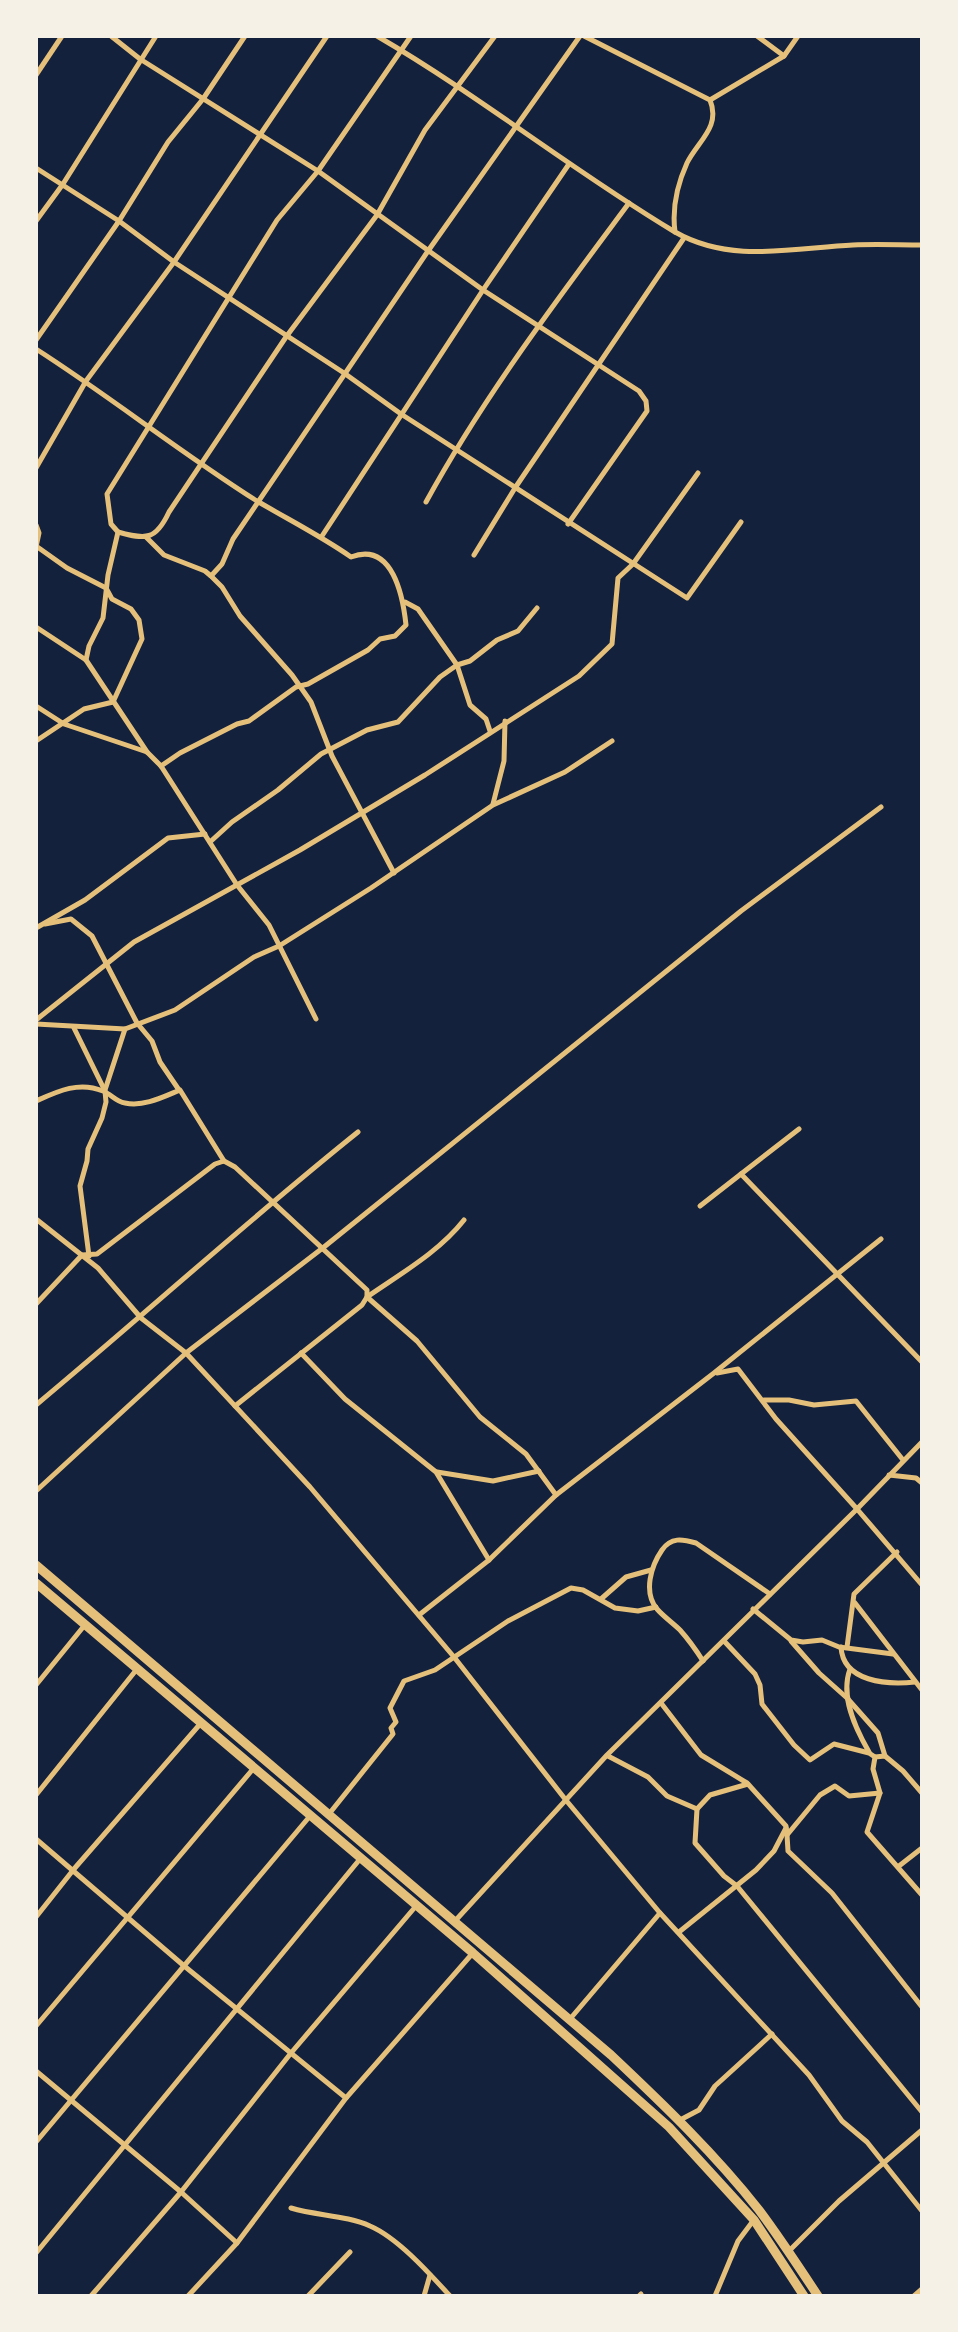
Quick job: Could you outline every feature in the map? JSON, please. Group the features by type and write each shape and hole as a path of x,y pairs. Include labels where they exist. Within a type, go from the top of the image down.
{"highway":[{"path":"36,1565 569,2019 680,2120 759,2210 818,2296"},
{"path":"36,1583 473,1953 669,2127 754,2220 804,2296"}],"street":[{"path":"36,75 62,36"},
{"path":"111,36 140,59 318,171 483,290 639,391 646,401 647,411 568,524"},
{"path":"36,221 63,184 156,36"},
{"path":"36,340 119,221 168,142 203,99 245,36"},
{"path":"36,468 86,381 174,262 327,36"},
{"path":"377,36 457,86 629,203 684,238 703,246 761,253 851,245 922,245"},
{"path":"411,36 318,171 277,220 107,494 111,524 118,532 146,537 156,534 162,527 286,337 377,215 425,130 495,36"},
{"path":"211,576 222,564 233,539 344,373 582,36 710,100 715,111 711,127 687,163 673,210 675,232"},
{"path":"757,36 784,56"},
{"path":"710,100 784,56 798,36"},
{"path":"322,536 569,164"},
{"path":"36,168 119,221 174,262 401,414 687,598 741,522"},
{"path":"426,502 456,448 538,326 629,203"},
{"path":"474,555 515,488 684,238"},
{"path":"36,349 258,501 322,536 351,557 359,554 376,557 387,564 395,576 404,602 406,625 395,636 380,639 368,650 279,697 249,721 180,753 161,766"},
{"path":"36,1022 134,942 361,813 579,676 612,644 618,578 633,564 698,473"},
{"path":"36,525 39,533 36,547 67,568 106,588 112,599 131,609 139,620 142,639 113,702"},
{"path":"86,660 89,646 103,618 118,532"},
{"path":"146,537 164,555 211,576 311,702 329,749 394,873"},
{"path":"404,602 418,609 457,665 470,705 486,719 490,731"},
{"path":"210,842 329,749 380,725 398,722 422,693 457,665 470,661 497,640 518,631 537,608"},
{"path":"36,627 86,660 147,752 161,766 237,885 269,925 316,1019"},
{"path":"36,741 84,709 113,702"},
{"path":"36,706 64,724 147,752"},
{"path":"493,805 504,761 505,721"},
{"path":"36,1022 74,1028 125,1029 175,1010 254,957 279,946 394,873 493,805 565,772 612,741"},
{"path":"36,1491 186,1353 324,1247 741,911 881,807"},
{"path":"36,928 85,900 168,838 205,834"},
{"path":"45,924 71,919 92,936 137,1023 152,1041 160,1062 224,1161 243,1173 367,1290 367,1297 417,1341 480,1417 526,1454 556,1495"},
{"path":"74,1028 105,1091 106,1102 88,1149 80,1186 89,1256"},
{"path":"105,1091 125,1029"},
{"path":"36,1101 69,1087 85,1086 105,1091 124,1103 146,1103 180,1090"},
{"path":"700,1206 799,1129"},
{"path":"36,1405 358,1132"},
{"path":"82,1255 97,1254 215,1164 224,1161"},
{"path":"741,1174 919,1353 922,1362"},
{"path":"36,1219 98,1268 141,1318 186,1353 310,1487 454,1657 565,1799 660,1913 809,2075 842,2121 867,2142 922,2211"},
{"path":"235,1406 362,1305 367,1297 421,1259 464,1220"},
{"path":"419,1615 489,1560 556,1495 881,1239"},
{"path":"36,1304 82,1255"},
{"path":"301,1353 345,1399 436,1472 489,1560"},
{"path":"714,1373 738,1369 776,1419 897,1552 922,1585"},
{"path":"763,1400 789,1400 814,1405 840,1400 856,1401 903,1460"},
{"path":"454,1922 607,1755 922,1442"},
{"path":"436,1472 493,1481 539,1471"},
{"path":"888,1475 916,1478 922,1483"},
{"path":"703,1661 690,1641 656,1607 650,1586 651,1570 666,1545 683,1539 696,1543 770,1594"},
{"path":"897,1552 854,1594 842,1659 850,1669 876,1681 890,1684 915,1682"},
{"path":"601,1599 626,1577 651,1570"},
{"path":"328,1815 393,1734 391,1728 396,1722 390,1708 404,1681 435,1670 508,1621 571,1588 583,1590 623,1610 656,1607"},
{"path":"854,1602 922,1690"},
{"path":"753,1609 791,1640 819,1673 847,1698 878,1733 885,1756 922,1793"},
{"path":"36,1685 85,1625"},
{"path":"791,1640 822,1640 844,1647 893,1654"},
{"path":"724,1641 755,1674 762,1704 810,1760 834,1744 885,1756"},
{"path":"36,1795 137,1669"},
{"path":"850,1669 846,1680 847,1698 861,1738 872,1755 880,1793 867,1832 922,1895"},
{"path":"661,1703 701,1755 748,1784 786,1826 788,1851 832,1893 922,2007"},
{"path":"36,1917 201,1723"},
{"path":"607,1755 648,1777 667,1796 697,1809"},
{"path":"36,2026 253,1769"},
{"path":"748,1784 710,1795 697,1809 695,1843 737,1886 922,2112"},
{"path":"787,1835 820,1795 835,1786 849,1796 880,1793"},
{"path":"36,2142 310,1816"},
{"path":"679,1932 737,1886 774,1851 786,1826"},
{"path":"36,1839 183,1965 346,2098"},
{"path":"899,1866 922,1848"},
{"path":"36,2253 360,1859"},
{"path":"91,2296 181,2192 291,2053 416,1905"},
{"path":"569,2019 660,1913"},
{"path":"188,2296 237,2243 346,2098 473,1953"},
{"path":"680,2120 699,2110 715,2086 772,2034"},
{"path":"36,2071 237,2243"},
{"path":"788,2252 881,2163 922,2130"},
{"path":"291,2208 372,2226 385,2234 450,2296"},
{"path":"715,2296 738,2241 754,2220"},
{"path":"308,2296 350,2252"},
{"path":"722,2260 729,2263"},
{"path":"424,2296 430,2275"},
{"path":"914,2296 922,2289"}]}
